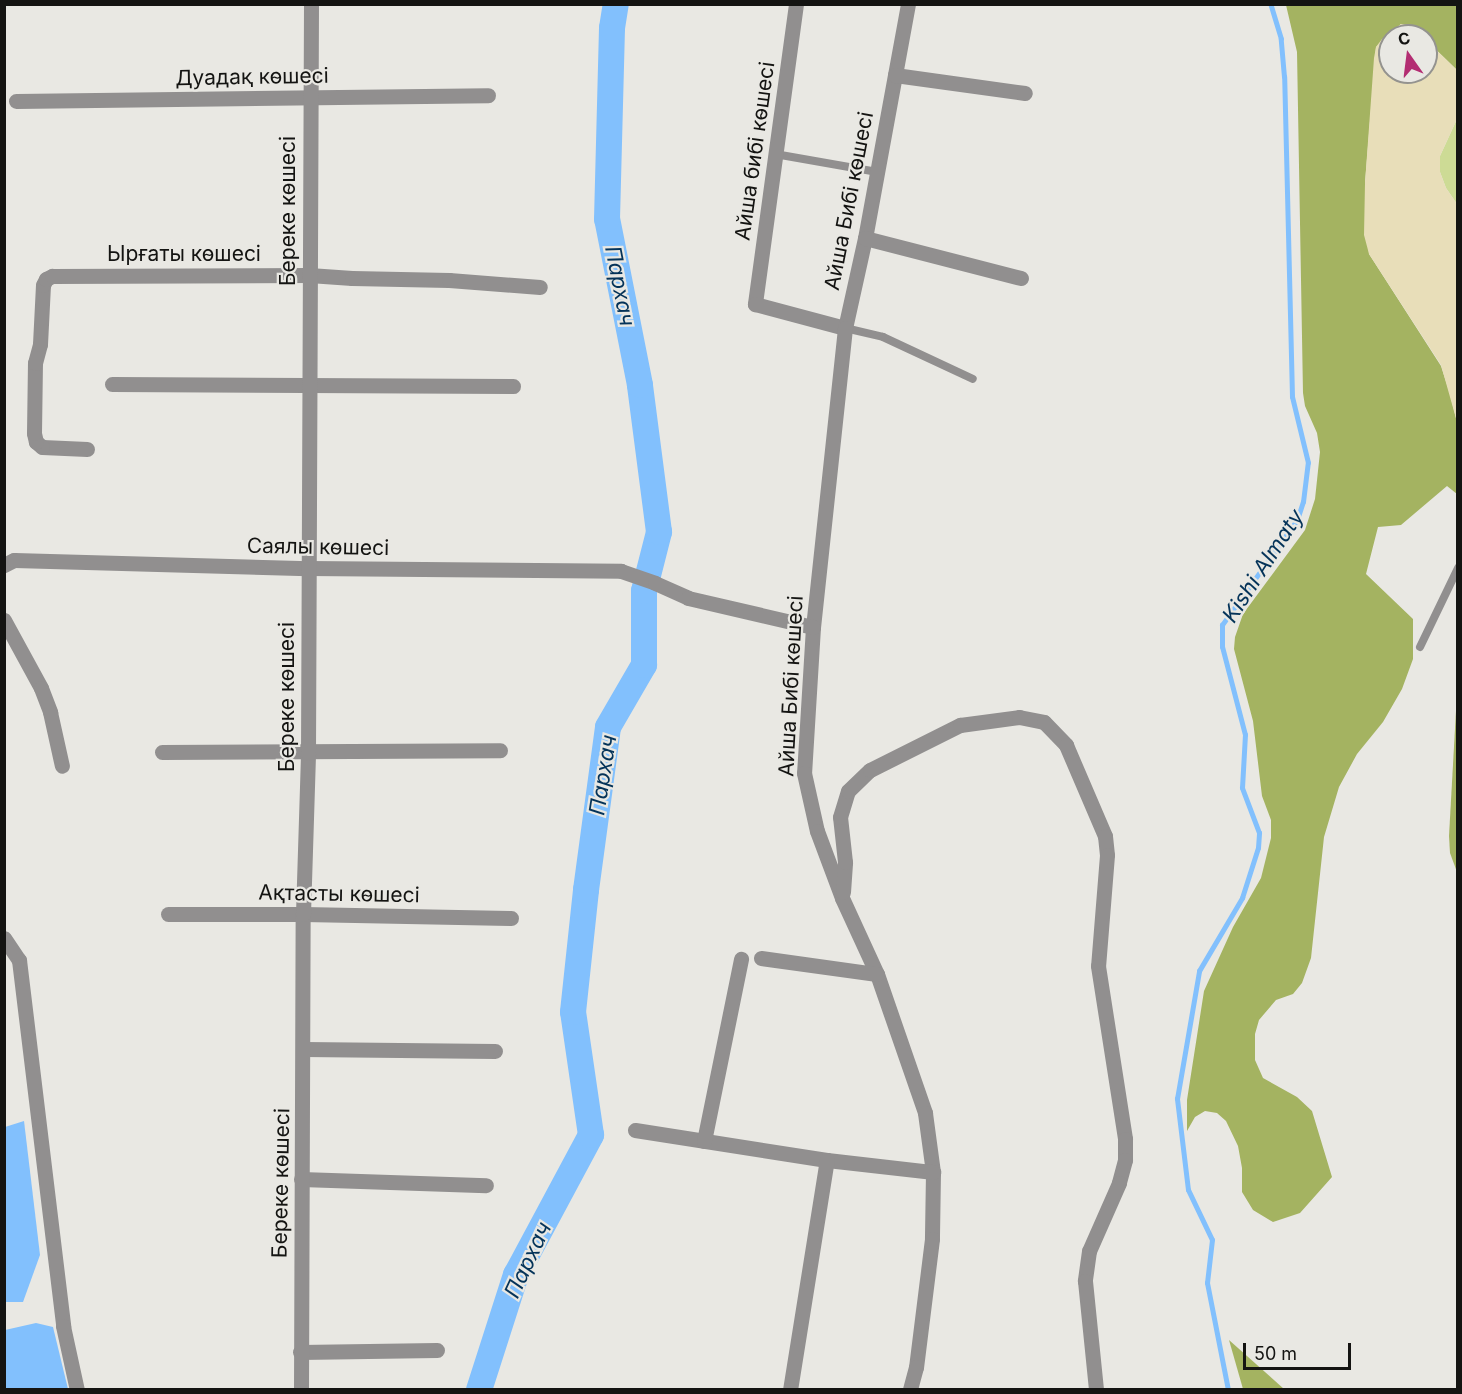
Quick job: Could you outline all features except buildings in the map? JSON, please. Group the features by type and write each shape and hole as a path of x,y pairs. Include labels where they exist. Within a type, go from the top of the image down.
{"street":[{"name":"Береке көшесі","path":"301,1389 303,914 308,753 311,4"},
{"name":"Айша бибі көшесі","path":"796,4 755,304 845,328"},
{"name":"Айша Бибі көшесі","path":"908,4 865,238 845,328 813,627 804,772 817,831 843,898 877,974 925,1113 933,1172 932,1239 916,1367 910,1389"},
{"path":"895,75 1025,93"},
{"name":"Дуадақ көшесі","path":"16,100 488,95"},
{"path":"865,238 1021,278"},
{"name":"Ырғаты көшесі","path":"87,449 42,447 36,442 34,433 34,363 40,344 43,285 46,279 52,276 309,274 449,280 540,287"},
{"path":"112,384 513,386"},
{"name":"Саялы көшесі","path":"9,563 621,571 688,598 813,627"},
{"path":"4,620 41,688 50,712 62,766"},
{"path":"843,898 844,862 840,817 848,791 870,770 960,725 1019,717 1044,722 1066,745 1106,836 1107,855 1098,966 1125,1139 1125,1160 1119,1183 1089,1251 1085,1281 1096,1389"},
{"path":"162,752 308,753 500,750"},
{"name":"Ақтасты көшесі","path":"168,914 511,918"},
{"path":"4,938 19,960 63,1326 77,1389"},
{"path":"761,958 877,974"},
{"path":"704,1141 741,959"},
{"path":"304,1049 495,1051"},
{"path":"635,1130 827,1160 933,1172"},
{"path":"790,1389 827,1160"},
{"path":"301,1179 486,1185"},
{"path":"300,1352 437,1350"}],"lane":[{"path":"776,154 877,172"},
{"path":"845,328 883,337 972,379"},
{"path":"1420,647 1458,568"}],"green space":[{"path":"1286,5 1457,5 1457,70 1438,52 1438,24 1378,24 1365,183 1369,254 1441,366 1450,394 1457,422 1457,494 1447,486 1401,525 1378,527 1366,574 1413,619 1413,659 1402,689 1383,722 1357,754 1339,787 1324,837 1311,958 1302,983 1293,994 1276,1000 1259,1020 1255,1034 1255,1060 1263,1078 1297,1097 1312,1111 1332,1177 1300,1213 1273,1222 1253,1210 1242,1192 1242,1168 1238,1146 1226,1121 1217,1113 1205,1111 1195,1117 1187,1131 1187,1100 1204,991 1233,927 1261,878 1271,838 1271,820 1262,796 1253,721 1234,649 1235,637 1243,614 1305,530 1315,499 1320,452 1317,433 1305,406 1303,393 1297,52"},
{"path":"1457,119 1457,204 1446,188 1440,172 1440,156"},
{"path":"1457,693 1458,872 1450,853 1449,836"},
{"path":"1229,1340 1284,1389 1243,1389"}],"sand":[{"path":"1378,44 1378,84 1438,84 1438,52 1457,70 1457,119 1440,156 1440,172 1446,188 1457,204 1457,422 1441,365 1369,254 1364,235 1365,183"}],"water":[{"path":"24,1121 40,1255 23,1302 5,1302 5,1127"},
{"path":"36,1323 53,1327 68,1389 5,1389 5,1330"}],"waterway":[{"name":"Пархач","path":"479,1390 516,1275 591,1135 573,1012 586,890 608,727 644,665 644,591 659,532 640,385 607,219 612,28 616,4"},
{"name":"Kіshі Almaty","path":"1228,1390 1207,1283 1212,1240 1188,1190 1177,1099 1199,971 1242,898 1258,848 1259,833 1242,788 1245,735 1222,647 1222,625 1297,520 1303,502 1308,463 1292,397 1284,77 1281,39 1270,4"}]}
